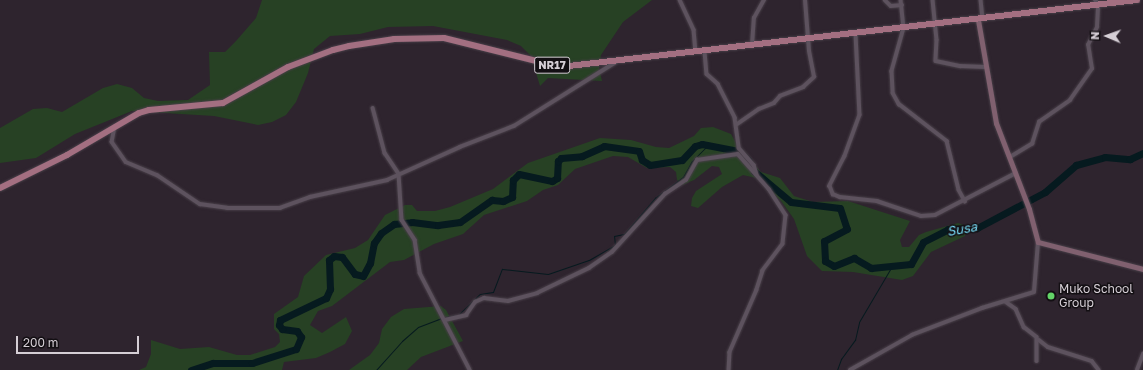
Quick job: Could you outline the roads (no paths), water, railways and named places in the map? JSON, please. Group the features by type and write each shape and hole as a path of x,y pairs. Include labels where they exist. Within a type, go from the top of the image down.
{"main road":[{"name":"NR17","path":"0,188 149,110 223,104 288,67 333,50 394,39 444,38 459,40 560,67 705,52 981,19 1096,3 1137,0"},
{"path":"981,19 985,66 996,123 1026,201 1038,242 1143,269"}],"street":[{"path":"680,0 694,30 696,53"},
{"path":"752,46 754,18 764,0"},
{"path":"736,126 759,109 774,103 780,96 803,87 814,77 808,39 805,0"},
{"path":"885,0 891,6 902,5"},
{"path":"901,0 904,28 892,71 893,93 898,104 947,141 959,190 965,201"},
{"path":"932,0 933,25 937,40 936,61 960,66 985,66"},
{"path":"981,0 981,19"},
{"path":"1010,157 1032,144 1039,122 1070,100 1092,69 1088,45 1097,27 1096,3"},
{"path":"856,34 860,115 845,156 830,186 831,191 837,197 876,201 921,216 935,216 1016,173"},
{"path":"705,52 707,74 718,84 736,126 739,148 756,170 757,176"},
{"path":"115,127 112,142 126,162 146,169 190,198 206,206 280,208 310,197 387,180 514,126 616,62"},
{"path":"373,108 385,153 399,174 402,220 414,237 420,273 470,370"},
{"path":"445,320 466,315 475,302 484,298 508,301 537,293 589,268 612,252 665,194 686,180 697,160 738,154 785,212 783,244 763,271 757,290 730,352 730,370"},
{"path":"850,370 912,335 982,308 1006,302 1036,290 1038,242"},
{"path":"1006,302 1016,309 1024,327 1036,334 1039,340 1048,347 1092,361 1099,370"},
{"path":"1037,361 1039,340"},
{"path":"1137,370 1143,354"}],"waterway":[{"name":"Susa","path":"191,370 213,363 252,363 296,349 301,337 297,331 282,329 279,325 280,320 326,298 330,289 329,260 334,256 342,257 355,274 363,276 370,263 374,243 381,233 394,224 412,222 438,225 460,222 492,200 503,201 512,197 513,180 519,174 552,181 557,178 558,161 561,158 582,156 604,146 639,151 642,160 650,165 682,160 695,146 702,144 739,151 748,160 754,171 791,202 840,208 847,229 824,241 825,261 834,266 854,258 871,268 911,264 923,242 948,229 977,228 1045,192 1076,165 1105,157 1130,159 1143,153"},
{"path":"445,317 458,315 480,294 493,292 502,269 548,274 589,260 615,245 614,236 624,234 655,198 683,177 692,161 708,145"},
{"path":"837,370 841,359 855,340 859,322 892,266"},
{"path":"376,370 402,341 418,327 442,318"}],"place":[{"name":"Muko School Group","path":"1051,296"}]}
